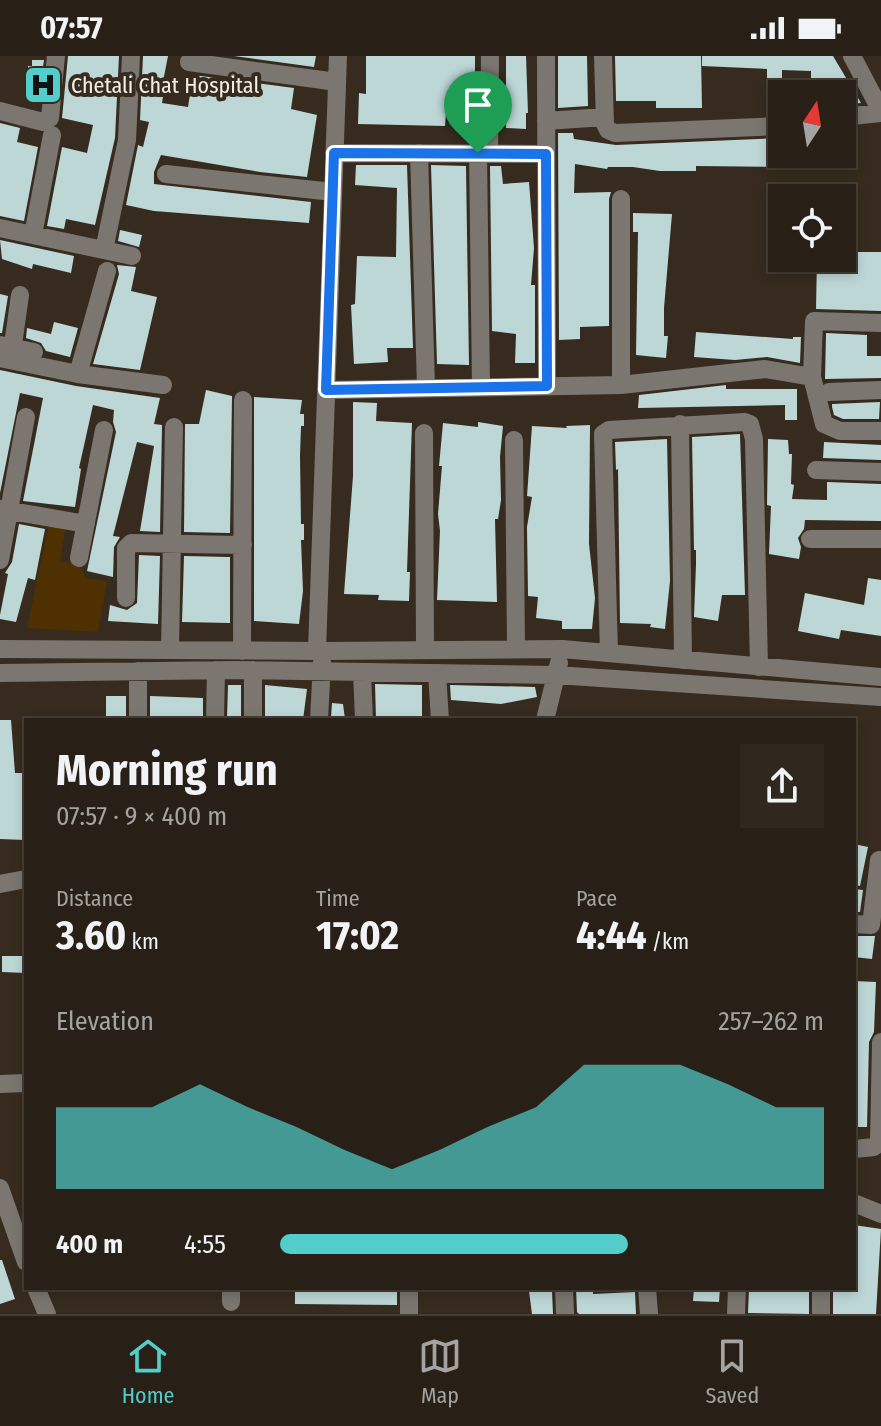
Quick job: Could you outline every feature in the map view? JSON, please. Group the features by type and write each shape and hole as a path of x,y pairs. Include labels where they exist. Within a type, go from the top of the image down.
{"street":[{"path":"0,111 43,122 50,118 56,56"},
{"path":"104,250 127,140 131,56"},
{"path":"319,718 326,390 338,56"},
{"path":"481,387 484,154 490,56"},
{"path":"546,56 547,386"},
{"path":"603,56 604,117 608,130 615,133 768,127"},
{"path":"852,56 881,112 856,115"},
{"path":"189,62 337,82"},
{"path":"546,121 604,117"},
{"path":"33,235 52,135"},
{"path":"334,153 546,154"},
{"path":"419,153 426,387"},
{"path":"166,174 333,192"},
{"path":"621,199 621,385"},
{"path":"0,228 132,256"},
{"path":"79,369 107,271"},
{"path":"20,295 6,352 163,385"},
{"path":"881,323 814,321 812,377 824,424 840,431 881,431"},
{"path":"326,390 621,385 765,369 812,377"},
{"path":"829,392 881,390"},
{"path":"242,651 243,400"},
{"path":"0,560 4,510 26,417"},
{"path":"609,653 603,434 609,430 745,422 753,430 759,667"},
{"path":"680,424 683,660"},
{"path":"170,650 174,427"},
{"path":"79,558 104,430"},
{"path":"424,433 425,650"},
{"path":"514,440 516,648"},
{"path":"816,470 881,472"},
{"path":"4,510 86,524"},
{"path":"810,539 881,539"},
{"path":"126,598 126,548 131,543 243,545"},
{"path":"0,649 562,649 881,677"},
{"path":"543,718 562,649"},
{"path":"215,718 216,670"},
{"path":"0,673 253,670 556,675 881,697"},
{"path":"253,670 253,718"},
{"path":"138,671 138,718"},
{"path":"362,672 364,718"},
{"path":"437,673 440,718"},
{"path":"869,925 879,860"},
{"path":"0,884 24,879"},
{"path":"856,1149 874,1147 879,1142 881,1042"},
{"path":"0,1084 24,1083"},
{"path":"0,1188 18,1216 24,1250"},
{"path":"856,1204 881,1214"},
{"path":"37,1290 47,1314"},
{"path":"409,1290 409,1314"},
{"path":"564,1290 565,1314"},
{"path":"647,1290 649,1314"},
{"path":"736,1314 737,1290"},
{"path":"821,1290 821,1314"}],"shaded area":[{"path":"49,525 65,530 60,562 80,563 85,578 107,581 98,632 27,628"}],"building":[{"path":"68,56 119,56 115,138 95,225 66,219 64,229 47,226 62,147 87,153 93,125 62,118"},
{"path":"143,56 168,56 160,97 163,97 162,103 188,107 193,75 294,88 291,109 317,115 307,177 161,155 154,172 154,184 311,202 309,223 154,211 126,205 138,145 143,147 149,122 140,120"},
{"path":"234,56 316,56 314,67"},
{"path":"366,56 475,56 475,113 446,113 445,126 358,124 359,93 366,94"},
{"path":"506,56 526,56 526,129 506,128"},
{"path":"558,56 587,56 588,106 558,108"},
{"path":"615,56 701,56 702,108 656,108 656,101 616,101"},
{"path":"702,56 833,56 847,80 811,80 811,71 782,70 782,80 768,80 767,101 767,69 702,66"},
{"path":"32,60 44,60 41,81 28,82 28,66 32,66"},
{"path":"0,123 20,128 17,142 38,147 24,221 0,216"},
{"path":"558,133 573,133 574,139 616,145 768,139 768,167 696,166 696,171 660,171 575,164 574,193 611,192 609,326 580,327 580,339 559,340"},
{"path":"356,165 407,165 413,348 387,348 388,362 354,364 351,305 355,304 357,256 396,257 397,188 355,185"},
{"path":"431,165 466,166 469,365 437,364"},
{"path":"490,166 501,166 503,184 529,182 534,248 531,285 535,285 535,363 515,363 516,334 492,331"},
{"path":"633,213 672,214 664,308 664,336 668,336 666,358 636,355 638,232 633,232"},
{"path":"120,230 142,235 139,247 118,241"},
{"path":"0,240 74,256 71,273 33,264 32,269 2,259"},
{"path":"856,252 881,252 881,311 816,309 817,272 856,272"},
{"path":"117,265 136,267 131,291 157,297 140,370 93,364 119,274"},
{"path":"0,294 8,296 2,333 0,333"},
{"path":"54,322 78,328 70,357 46,351 41,343 26,338 27,328 51,334"},
{"path":"696,332 801,337 800,363 767,357 735,360 694,357"},
{"path":"826,333 867,335 867,356 881,356 881,378 825,379"},
{"path":"0,370 76,386 160,398 154,424 162,425 160,532 140,531 154,446 137,442 113,536 120,537 114,547 113,577 87,571 116,432 114,410 93,405 79,468 75,507 23,501 43,398 20,393 0,493"},
{"path":"726,385 726,389 797,389 797,420 785,420 785,405 638,408 639,395"},
{"path":"206,390 232,396 230,533 184,532 185,424 199,424"},
{"path":"254,397 302,400 300,414 304,414 304,426 301,426 300,456 304,540 301,540 303,591 299,624 254,621"},
{"path":"353,402 377,403 376,421 412,423 407,572 410,572 409,601 378,600 379,595 344,594 353,476"},
{"path":"880,402 879,419 843,419 834,415 832,407 832,404"},
{"path":"478,422 503,426 501,500 498,519 495,519 497,602 437,600 442,466 439,466 443,423 478,427"},
{"path":"590,425 589,544 595,598 592,629 562,629 562,621 536,618 538,597 528,596 527,527 532,497 527,496 532,426 567,428"},
{"path":"740,434 745,595 722,595 718,621 694,617 696,550 692,437"},
{"path":"667,439 670,581 665,629 650,627 651,624 620,623 615,442"},
{"path":"768,439 788,440 789,454 792,454 792,499 827,500 827,482 881,484 881,521 805,520 798,538 801,547 799,559 769,554 771,506 767,505"},
{"path":"824,442 881,445 881,460 823,458"},
{"path":"19,524 45,529 35,580 28,578 16,622 0,619 0,615 8,574 5,573 12,562"},
{"path":"139,555 160,556 158,624 108,621 110,605 127,610 137,603"},
{"path":"184,556 230,557 230,623 182,622"},
{"path":"868,578 881,580 881,636 841,630 839,639 798,631 805,593 864,605"},
{"path":"375,684 422,685 422,718 376,718"},
{"path":"228,685 241,685 241,718 227,718"},
{"path":"265,685 307,689 303,718 265,718"},
{"path":"450,685 535,687 537,697 501,704 451,700"},
{"path":"106,696 126,696 126,718 106,718"},
{"path":"150,696 203,698 203,718 150,718"},
{"path":"332,703 343,704 345,718 331,717"},
{"path":"0,720 11,720 15,773 24,773 24,840 0,839"},
{"path":"856,844 868,847 860,886 856,885"},
{"path":"856,889 863,890 860,912 856,912"},
{"path":"856,936 875,936 872,959 856,957"},
{"path":"2,956 24,956 24,973 2,972"},
{"path":"856,981 876,982 874,1032 869,1042 867,1127 856,1127"},
{"path":"856,1225 881,1229 876,1314 833,1314 833,1290 856,1290"},
{"path":"0,1260 15,1299 0,1304"},
{"path":"295,1290 397,1290 397,1305 295,1304"},
{"path":"576,1290 593,1290 593,1294 635,1292 636,1314 577,1312"},
{"path":"694,1290 720,1290 719,1302 693,1301"},
{"path":"749,1290 809,1290 809,1314 748,1313"},
{"path":"529,1291 552,1291 553,1314 532,1314"}],"place":[{"name":"Chetali Chat Hospital","path":"43,85"}],"route":[{"path":"334,153 478,153 546,154 547,386 326,390 334,153"}]}
